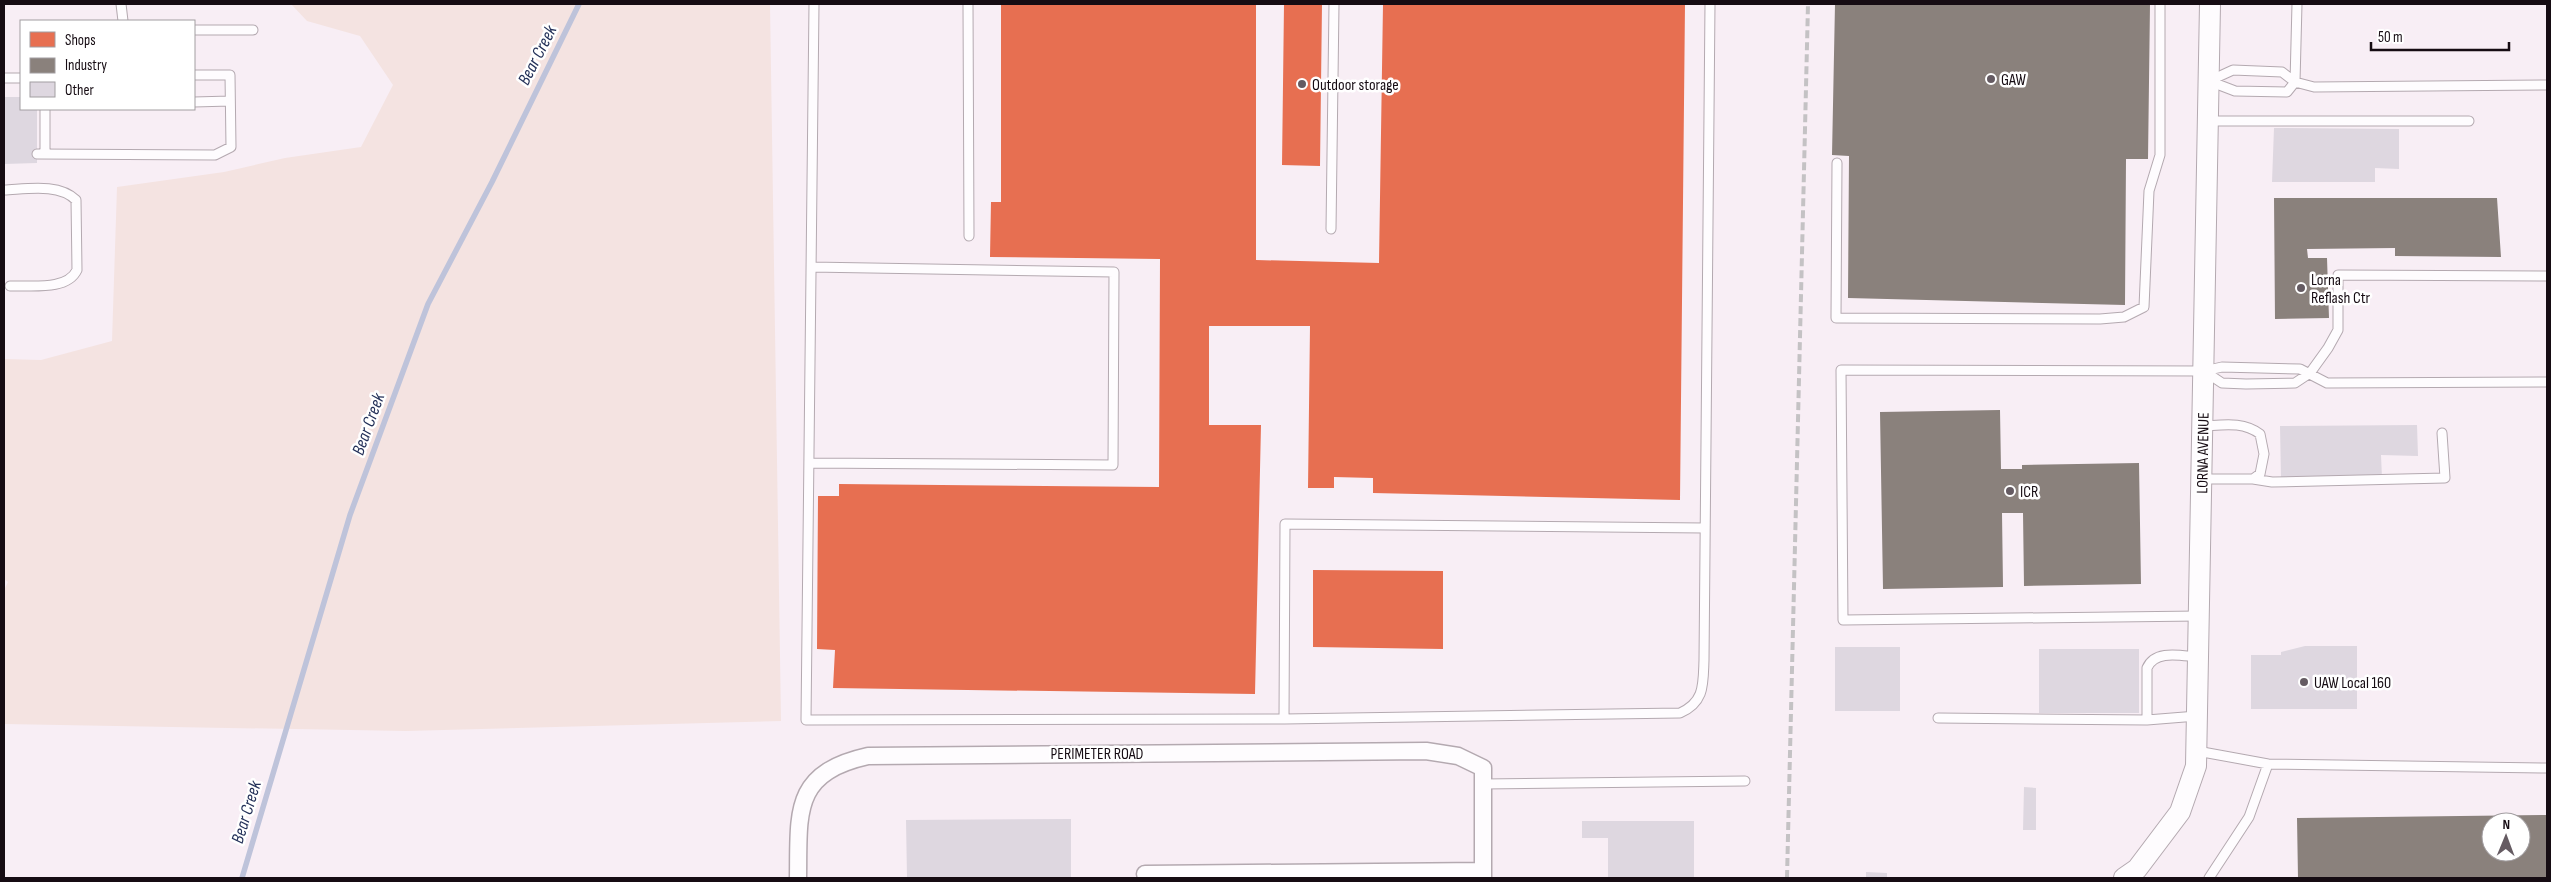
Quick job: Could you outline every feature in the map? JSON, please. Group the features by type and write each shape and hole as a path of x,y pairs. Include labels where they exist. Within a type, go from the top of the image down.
{"street":[{"name":"LORNA AVENUE","path":"2124,878 2137,869 2180,812 2196,766 2210,4"},
{"name":"PERIMETER ROAD","path":"798,878 800,814 811,786 822,774 835,765 868,756 1426,751 1458,756 1483,768 1483,784"},
{"path":"1145,874 1483,875 1483,784"}],"lane":[{"path":"121,4 123,20"},
{"path":"814,4 806,720 1284,719 1680,713 1692,707 1700,696 1703,683 1710,4"},
{"path":"968,4 969,236"},
{"path":"1331,229 1334,4"},
{"path":"1837,163 1836,318 2100,319 2124,317 2144,307 2149,191 2160,154 2160,4"},
{"path":"2209,81 2235,91 2287,92 2295,82 2297,4"},
{"path":"195,30 253,30"},
{"path":"2209,81 2233,70 2282,72 2295,82 2314,87 2547,85"},
{"path":"45,110 41,154 215,155 231,147 230,75 195,76"},
{"path":"4,78 20,78"},
{"path":"195,102 230,101"},
{"path":"2208,121 2469,121"},
{"path":"4,190 56,189 68,193 76,200 77,270 73,278 63,283 10,286"},
{"path":"809,463 1113,465 1114,272 811,267"},
{"path":"2204,371 2222,383 2246,384 2294,383 2310,372 2328,348 2338,330 2338,275 2547,276"},
{"path":"2200,616 1844,620 1842,370 2204,371 2222,367 2288,368 2310,372 2327,383 2344,384 2547,382"},
{"path":"2202,426 2244,425 2260,434 2263,442 2263,466 2260,474 2253,479"},
{"path":"2202,479 2253,479 2272,482 2445,478 2442,433"},
{"path":"1284,719 1285,524 1704,528"},
{"path":"2147,720 2147,668 2150,662 2157,657 2170,655 2199,657"},
{"path":"1938,718 2147,720 2198,716"},
{"path":"2197,751 2268,764 2547,768"},
{"path":"2209,878 2249,817 2268,764"},
{"path":"1483,784 1745,781"}],"shaded area":[{"path":"291,4 770,4 781,721 406,731 4,724 4,590 8,582 4,579 4,359 41,360 112,341 117,187 224,172 285,158 361,147 393,85 360,36 307,21"}],"building: Shops":[{"path":"1001,4 1256,4 1256,260 1379,263 1383,4 1685,4 1680,500 1373,493 1373,478 1334,477 1334,488 1308,488 1310,326 1209,326 1209,425 1261,425 1255,694 833,688 835,650 817,649 818,496 839,496 839,484 1159,487 1160,259 990,257 991,202 1001,202"},
{"name":"Outdoor storage","path":"1284,4 1322,4 1320,166 1282,165"},
{"path":"1313,570 1443,571 1443,649 1313,647"}],"building: Industry":[{"name":"GAW","path":"1835,4 2150,4 2148,159 2126,159 2125,305 1848,298 1849,156 1832,155"},
{"name":"Lorna Reflash Ctr","path":"2274,198 2497,198 2501,257 2395,256 2395,248 2307,249 2308,258 2327,258 2329,318 2275,319"},
{"name":"ICR","path":"2000,410 2001,469 2022,469 2022,465 2139,463 2141,584 2024,586 2023,513 2002,513 2003,587 1883,589 1880,412"},
{"path":"2531,815 2547,815 2547,878 2298,878 2297,818 2481,816 2481,862 2531,862"}],"building: Other":[{"path":"4,97 20,97 20,110 37,110 37,163 4,164"},
{"path":"2274,128 2399,129 2399,169 2375,168 2375,182 2272,182"},
{"path":"2417,425 2418,456 2381,455 2382,478 2281,479 2280,426"},
{"name":"UAW Local 160","path":"2305,646 2357,646 2357,709 2251,709 2251,655 2281,655 2281,652"},
{"path":"1835,647 1900,647 1900,711 1835,711"},
{"path":"2039,649 2139,649 2139,713 2039,713"},
{"path":"2024,787 2036,788 2036,830 2023,830"},
{"path":"1071,819 1071,878 907,878 906,820"},
{"path":"1582,821 1694,821 1694,878 1608,878 1608,838 1582,838"},
{"path":"1866,872 1887,873 1887,878 1866,878"}],"waterway":[{"name":"Bear Creek","path":"242,878 350,515 428,304 492,182 579,4"}],"railway":[{"path":"1787,878 1808,4"}],"place":[{"name":"GAW","path":"1991,79"},
{"name":"Outdoor storage","path":"1302,84"},
{"name":"Lorna Reflash Ctr","path":"2301,288"},
{"name":"ICR","path":"2010,491"},
{"name":"UAW Local 160","path":"2304,682"}]}
